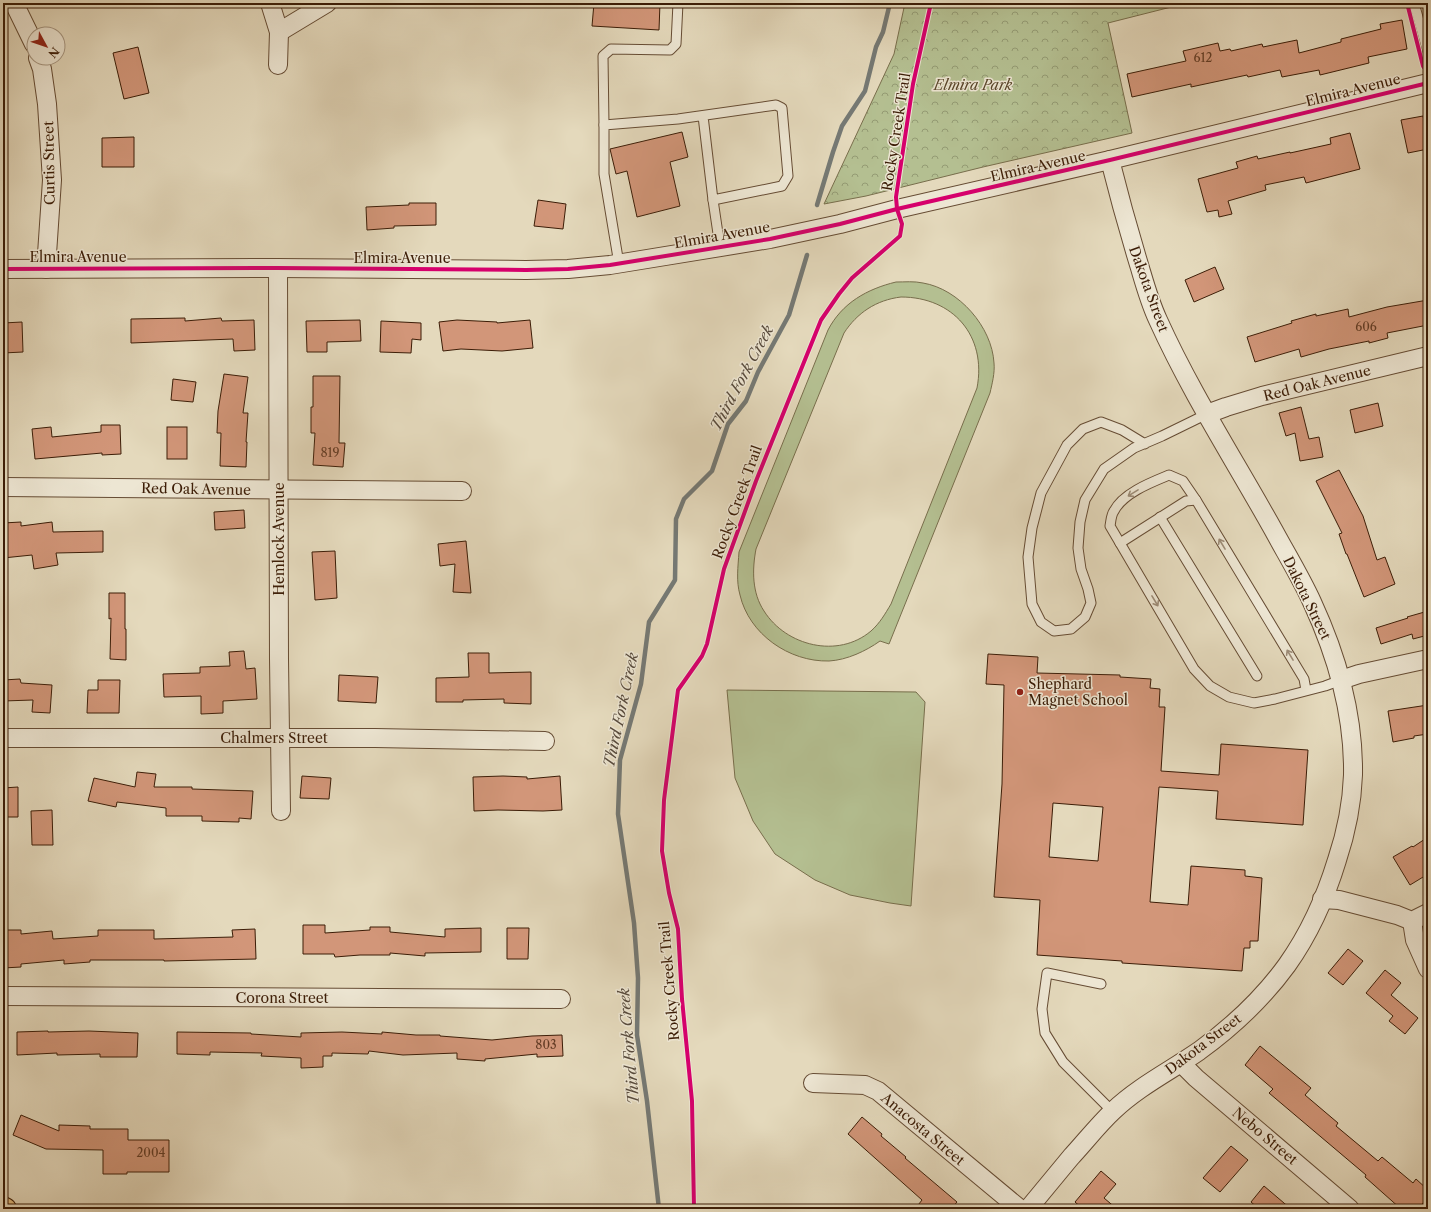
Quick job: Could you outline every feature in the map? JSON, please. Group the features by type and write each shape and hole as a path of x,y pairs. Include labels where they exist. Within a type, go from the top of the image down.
{"street":[{"path":"14,3 26,28"},
{"path":"270,3 279,32 278,65"},
{"path":"279,32 327,3"},
{"name":"Curtis Street","path":"41,66 47,104 52,180 46,269"},
{"name":"Elmira Avenue","path":"3,269 278,268 526,270 619,264 770,239 840,224 897,209 1110,160 1428,83"},
{"name":"Dakota Street","path":"1028,1209 1112,1111 1216,1038 1265,993 1297,950 1334,872 1342,845 1353,778 1352,741 1341,680 1324,630 1311,599 1207,414 1157,319 1146,290 1127,227 1110,160"},
{"name":"Hemlock Avenue","path":"278,268 281,811"},
{"name":"Red Oak Avenue","path":"1207,414 1262,396 1428,356"},
{"name":"Red Oak Avenue","path":"3,487 462,491"},
{"path":"1341,680 1359,674 1428,659"},
{"name":"Chalmers Street","path":"3,738 280,738 545,741"},
{"path":"1322,899 1339,900 1412,921 1428,913"},
{"path":"1412,921 1415,940 1428,969"},
{"name":"Corona Street","path":"3,996 561,999"},
{"name":"Nebo Street","path":"1181,1063 1196,1078 1350,1209"},
{"name":"Anacosta Street","path":"813,1083 865,1085 878,1091 1020,1209"}],"lane":[{"path":"619,264 604,174 603,56 610,49 670,50 676,44 678,3"},
{"path":"1414,3 1428,53"},
{"path":"604,124 678,119 776,105 782,108 788,176 782,186 713,200"},
{"path":"703,116 720,247"},
{"path":"1145,444 1122,430 1101,422 1083,429 1067,445 1041,493 1032,528 1028,557 1032,604 1041,622 1054,631 1071,629 1085,617 1091,603 1088,589 1080,569 1078,548 1080,522 1085,500 1104,469 1134,448 1145,444 1207,414"},
{"path":"1306,690 1304,679 1183,481 1169,475 1150,482 1122,500 1113,511 1110,526 1194,669 1210,686 1229,697 1254,703 1325,686 1341,680"},
{"path":"1120,542 1186,500 1196,500"},
{"path":"1160,517 1257,676"},
{"path":"1101,984 1046,973 1042,1008 1046,1033 1063,1062 1112,1111"}],"green space":[{"name":"Elmira Park","path":"905,3 1187,3 1108,23 1132,133 983,167 866,196 824,204 894,54"},
{"path":"896,282 923,283 949,293 961,301 980,323 992,349 994,371 990,393 889,644 880,641 869,648 843,659 829,661 799,657 773,643 752,622 745,609 739,590 739,552 828,330 840,312 856,298 885,285","holes":["901,297 920,299 936,304 951,312 962,323 971,336 977,352 979,369 977,388 891,604 877,625 858,640 843,645 813,645 785,633 764,611 755,589 754,565 756,549 844,333 855,319 875,304"]},
{"path":"727,690 916,692 925,702 911,906 850,895 815,880 775,854 753,821 735,778"}],"building":[{"path":"594,3 660,3 659,30 592,26"},
{"path":"1402,20 1407,49 1368,57 1369,63 1320,75 1319,70 1282,77 1280,70 1248,77 1247,75 1191,87 1191,84 1132,97 1127,74 1186,61 1183,51 1218,43 1220,51 1230,49 1231,51 1262,44 1263,47 1297,40 1299,53 1341,42 1341,39 1381,29 1380,24"},
{"path":"138,47 149,93 124,99 113,53"},
{"path":"1423,116 1428,140 1428,149 1408,153 1401,120"},
{"path":"682,132 688,157 670,162 680,206 637,217 627,171 616,174 610,149"},
{"path":"1350,133 1360,169 1306,183 1304,177 1265,185 1266,190 1228,201 1232,214 1219,217 1218,210 1207,212 1198,179 1238,168 1236,162 1257,156 1258,159 1331,144 1330,138"},
{"path":"134,137 134,167 102,167 102,138"},
{"path":"538,200 566,204 563,229 534,226"},
{"path":"409,203 436,203 436,225 394,226 394,228 367,230 366,207 409,205"},
{"path":"1215,267 1224,289 1194,302 1185,280"},
{"path":"1428,300 1428,325 1387,333 1388,338 1369,343 1369,341 1329,349 1301,357 1299,349 1255,362 1247,337 1292,323 1291,321 1316,314 1316,316 1348,309 1349,317 1387,307"},
{"path":"185,318 185,321 221,318 222,321 254,320 255,350 234,351 233,339 131,343 131,319"},
{"path":"360,320 361,341 327,342 327,352 307,352 306,321"},
{"path":"457,320 497,323 530,320 533,348 502,351 461,349 443,351 439,322"},
{"path":"381,321 421,323 421,340 412,339 411,353 380,352"},
{"path":"22,322 23,352 3,353 3,323"},
{"path":"224,374 248,377 243,413 248,413 246,467 220,466 221,433 217,433 218,411"},
{"path":"313,376 340,376 339,443 345,443 343,467 313,465 315,433 311,433 311,407 313,407"},
{"path":"173,379 196,382 193,402 171,400"},
{"path":"1378,403 1383,426 1355,433 1350,410"},
{"path":"1301,407 1309,439 1319,437 1323,457 1300,461 1295,433 1286,436 1279,413"},
{"path":"101,425 120,425 121,454 102,455 102,453 35,459 32,429 51,427 52,437 101,432"},
{"path":"167,427 187,427 187,459 167,459"},
{"path":"1339,470 1363,516 1377,560 1385,557 1395,584 1364,597 1339,534 1342,533 1316,481"},
{"path":"244,510 245,528 215,530 214,512"},
{"path":"21,522 21,526 52,522 53,532 103,531 103,552 56,553 58,565 34,569 32,555 3,558 3,523"},
{"path":"466,541 471,593 453,592 455,564 440,566 438,544"},
{"path":"335,551 337,598 315,600 312,552"},
{"path":"109,593 125,593 126,660 110,659 111,618 109,619"},
{"path":"1428,611 1428,635 1413,639 1412,634 1381,644 1376,628"},
{"path":"244,651 246,669 255,668 257,699 223,701 223,713 201,714 201,696 164,697 163,674 200,673 200,667 230,666 229,652"},
{"path":"468,653 489,653 489,673 531,672 531,704 504,703 504,699 436,702 436,678 469,677"},
{"path":"988,654 1038,657 1037,673 1120,675 1120,677 1151,679 1150,688 1160,689 1159,707 1165,707 1161,771 1219,775 1221,744 1308,750 1303,825 1216,819 1218,791 1159,787 1150,902 1188,905 1191,866 1245,870 1245,876 1262,878 1258,941 1250,941 1250,948 1244,948 1242,971 1122,963 1122,961 1037,955 1040,900 994,897 1002,784 1004,685 986,684","holes":["1053,803 1103,807 1098,861 1049,857"]},
{"path":"339,675 378,677 376,703 338,701"},
{"path":"20,679 21,683 52,685 50,713 32,712 33,700 3,701 3,680"},
{"path":"98,680 120,680 119,713 87,713 88,690 98,690"},
{"path":"1428,705 1428,734 1393,742 1388,711"},
{"path":"137,772 156,774 154,787 192,787 192,789 253,791 251,819 239,818 239,822 202,821 202,816 166,816 166,808 117,802 116,807 88,801 94,778 135,787"},
{"path":"302,776 331,778 329,799 300,798"},
{"path":"560,776 562,810 474,811 473,777 527,777 527,779"},
{"path":"18,787 18,817 3,817 3,788"},
{"path":"52,810 53,845 32,845 31,811"},
{"path":"1428,837 1428,874 1410,885 1393,857 1412,846 1413,847"},
{"path":"303,925 325,925 325,933 370,930 370,927 390,927 390,932 445,937 445,929 481,928 481,952 425,953 425,956 390,953 390,955 335,957 334,954 303,954"},
{"path":"507,928 529,928 528,959 507,959"},
{"path":"255,929 256,959 164,961 90,960 90,962 64,964 64,960 21,964 21,967 3,968 3,930 21,930 21,934 52,931 53,939 98,936 98,930 154,930 154,939 233,937 232,930"},
{"path":"1348,949 1363,961 1343,985 1328,973"},
{"path":"1385,970 1401,983 1391,995 1418,1018 1405,1034 1389,1021 1393,1016 1366,993"},
{"path":"48,1031 138,1033 137,1057 100,1057 100,1054 57,1055 57,1053 17,1055 17,1032"},
{"path":"177,1032 251,1033 301,1037 301,1033 342,1032 382,1034 382,1032 416,1035 440,1035 492,1040 562,1035 563,1056 537,1057 537,1054 485,1059 485,1061 457,1059 457,1053 403,1055 369,1051 368,1054 332,1053 332,1056 323,1056 323,1067 301,1068 301,1058 261,1056 262,1053 210,1052 210,1055 177,1054"},
{"path":"1260,1046 1311,1088 1305,1095 1338,1123 1336,1126 1378,1161 1382,1157 1413,1183 1416,1179 1428,1190 1428,1197 1418,1209 1401,1209 1365,1177 1366,1175 1269,1093 1273,1089 1245,1065"},
{"path":"21,1115 59,1131 59,1125 90,1126 90,1129 128,1129 128,1140 169,1140 169,1172 127,1172 127,1174 103,1174 103,1150 46,1149 13,1135"},
{"path":"862,1117 882,1134 881,1136 906,1157 905,1158 957,1202 951,1209 915,1209 922,1200 848,1134"},
{"path":"1231,1146 1248,1160 1220,1192 1203,1178"},
{"path":"1101,1171 1116,1184 1104,1198 1117,1209 1083,1209 1075,1202"},
{"path":"1264,1186 1291,1209 1259,1209 1251,1202"}],"waterway":[{"name":"Third Fork Creek","path":"817,205 842,126 865,91 876,47 883,32 890,3"},
{"name":"Third Fork Creek","path":"659,1209 647,1101 637,1035 638,978 634,923 618,814 620,760 641,684 649,622 675,580 676,519 684,499 712,471 728,424 746,401 758,372 789,315 807,255"}],"cycle path":[{"name":"Rocky Creek Trail","path":"694,1209 692,1101 682,999 678,929 669,893 662,851 664,800 678,690 702,656 707,644 724,569 756,481 821,320 852,278 900,236 902,224 897,209 896,197 913,84 931,3"},
{"path":"1407,3 1423,66 1428,73"},
{"path":"3,269 278,268 526,270 568,269 610,265 770,239 840,224 897,209 1110,160 1428,83"}],"place":[{"name":"Shephard Magnet School","path":"1020,692"}]}
